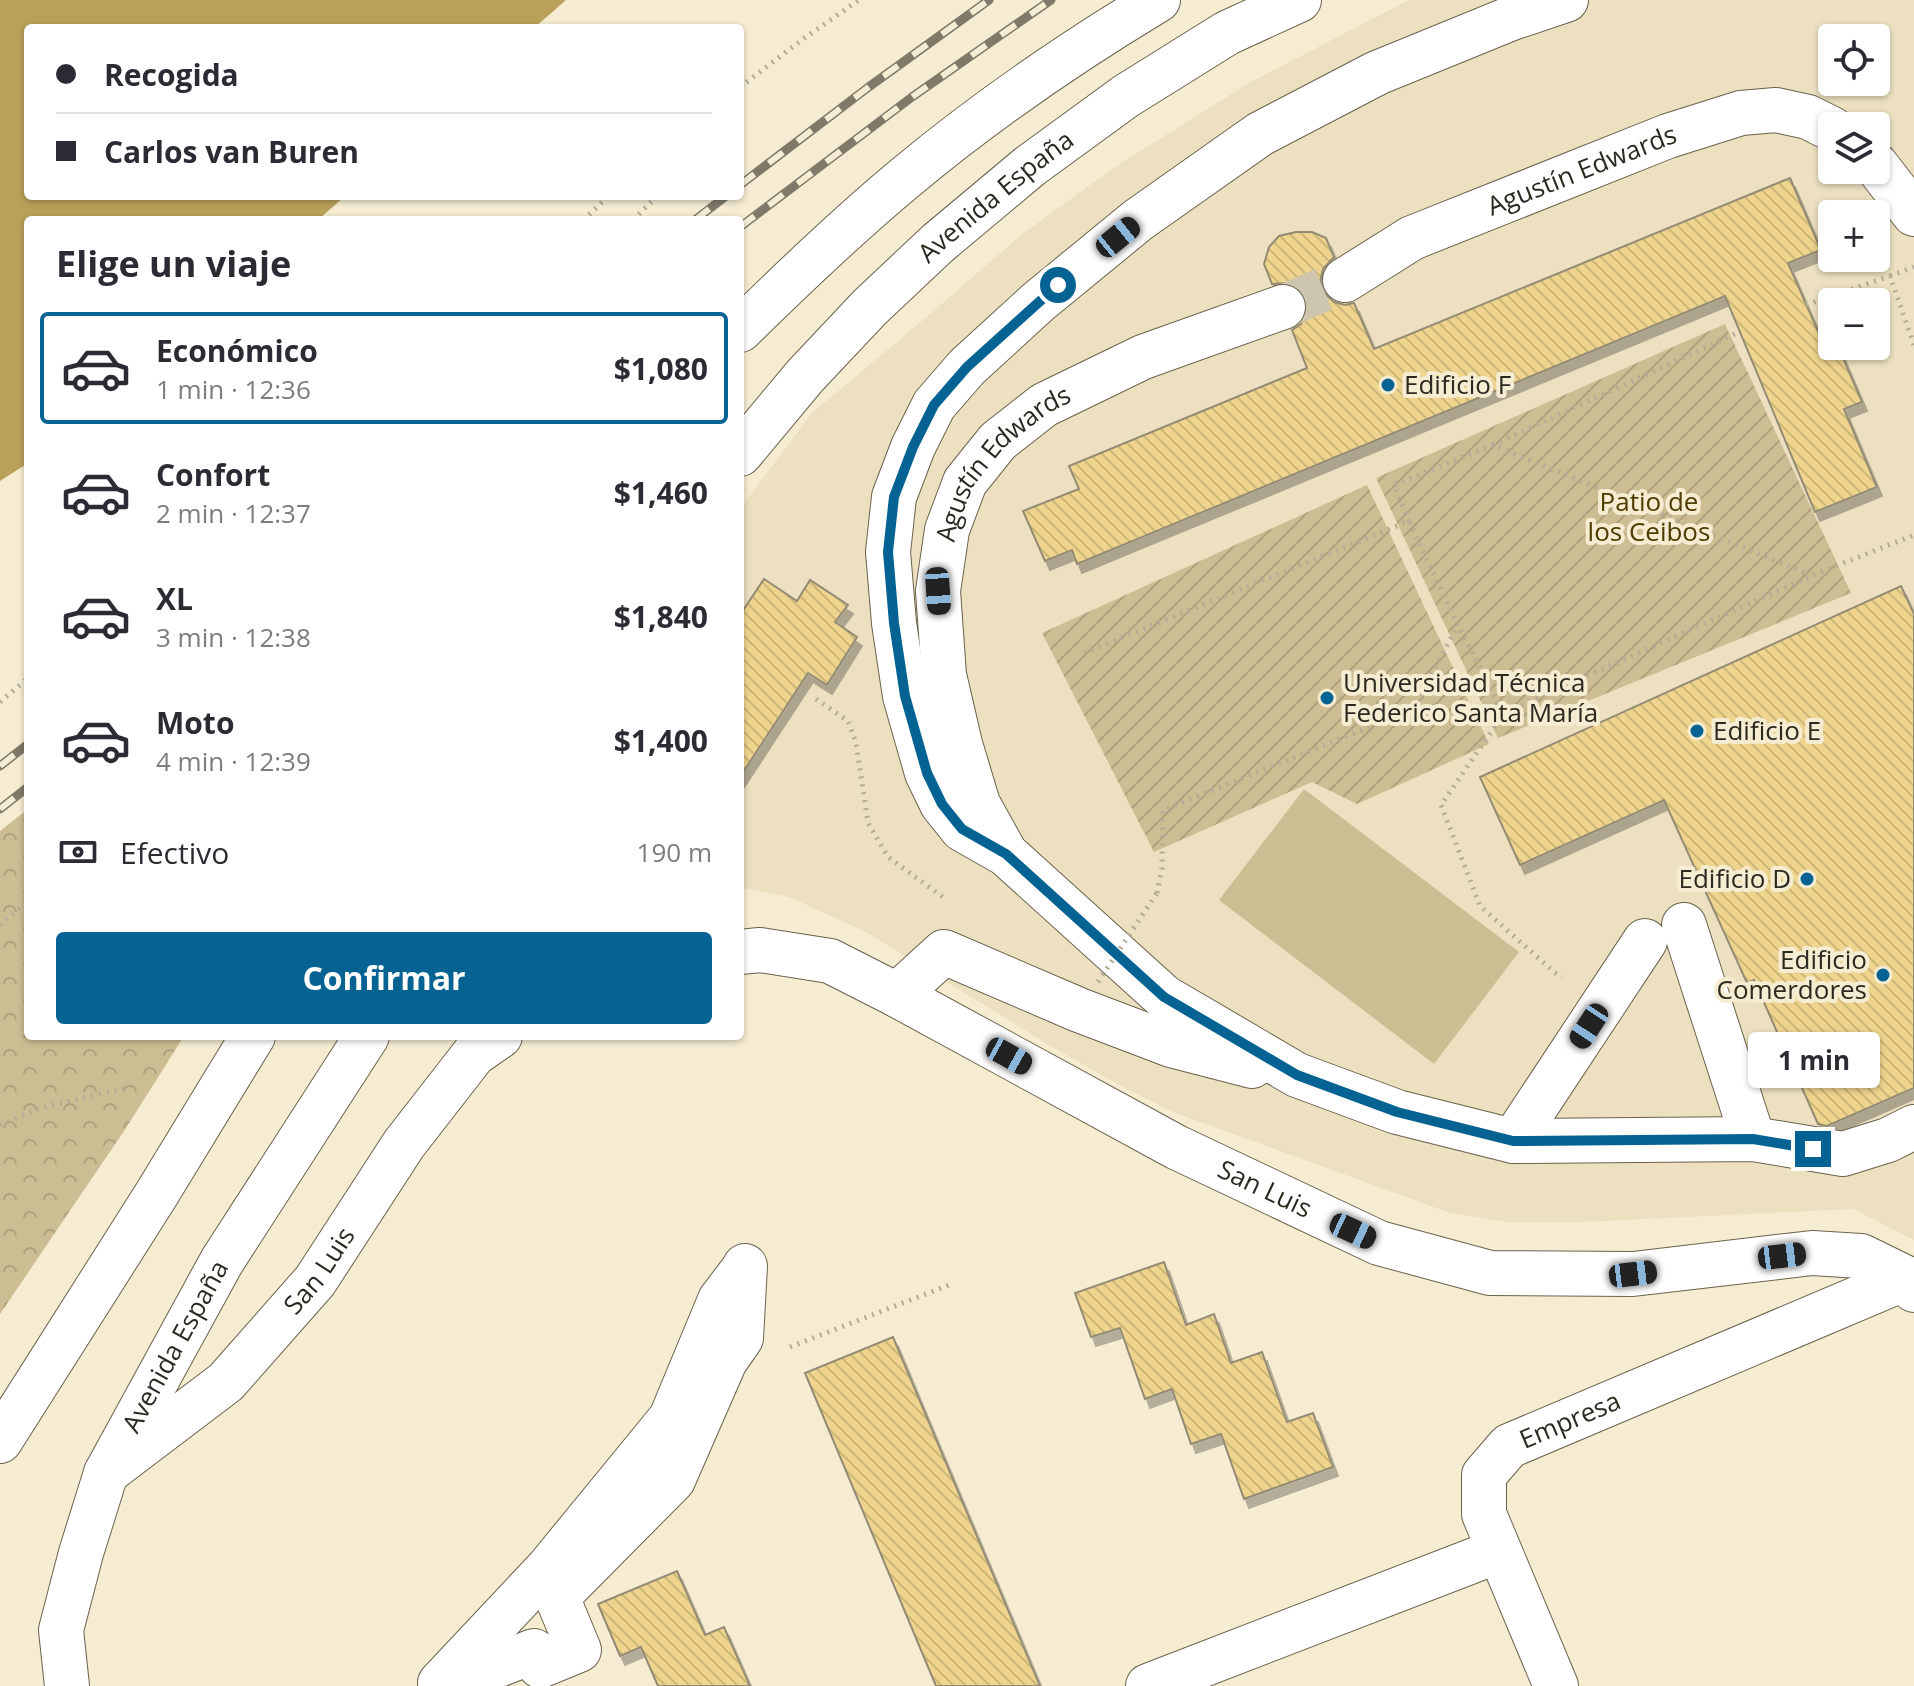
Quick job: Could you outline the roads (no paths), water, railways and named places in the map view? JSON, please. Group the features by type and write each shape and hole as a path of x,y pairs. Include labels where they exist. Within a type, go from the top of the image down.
{"street":[{"path":"744,326 816,256 917,168 1000,103 1098,36 1158,0"},
{"name":"Avenida España","path":"744,449 805,376 870,307 938,243 1030,166 1126,96 1227,33 1299,0"},
{"path":"1297,1075 1164,997 1006,854 962,829 942,804 927,773 905,696 888,552 894,497 913,447 934,405 967,367 1038,302 1138,220 1260,134 1377,73 1512,18 1566,0"},
{"name":"Agustín Edwards","path":"1345,280 1412,238 1668,136 1741,113 1776,110 1818,122"},
{"path":"1890,183 1914,214"},
{"name":"Agustín Edwards","path":"1006,854 978,804 944,675 938,591 947,530 965,482 998,441 1044,405 1143,357 1283,307"},
{"path":"1513,1141 1604,1003 1664,933 1753,1139"},
{"name":"San Luis","path":"744,952 760,950 830,961 1176,1147 1379,1243 1490,1273 1633,1274 1812,1253 1861,1256 1910,1284"},
{"path":"897,995 944,952 1079,1010 1171,1045 1297,1075 1397,1112 1513,1141 1753,1139 1843,1154 1888,1140 1914,1127"},
{"path":"0,1441 251,1040"},
{"name":"Avenida España","path":"67,1686 61,1630 106,1473 222,1261 364,1040"},
{"name":"San Luis","path":"106,1473 226,1382 315,1281 404,1144 474,1054 494,1040"},
{"path":"437,1686 549,1567 671,1418 720,1300 745,1266 741,1338 725,1361 673,1480 557,1597 579,1650 540,1666 534,1651 445,1686"},
{"name":"Empresa","path":"1556,1686 1484,1514 1484,1475 1509,1446 1910,1284"},
{"path":"1148,1686 1498,1551"}],"tunnel":[{"path":"1283,307 1345,280"}],"railway":[{"path":"744,182 989,0"},
{"path":"744,224 912,97 1051,0"},
{"path":"700,216 721,200"},
{"path":"0,766 24,747"},
{"path":"0,809 24,790"}],"place":[{"name":"Edificio F","path":"1388,385"},
{"name":"Universidad Técnica Federico Santa María","path":"1327,698"},
{"name":"Edificio E","path":"1697,731"},
{"name":"Edificio D","path":"1807,879"},
{"name":"Edificio Comerdores","path":"1883,975"}],"park label":[{"name":"Patio de los Ceibos","path":"1649,517"}]}
